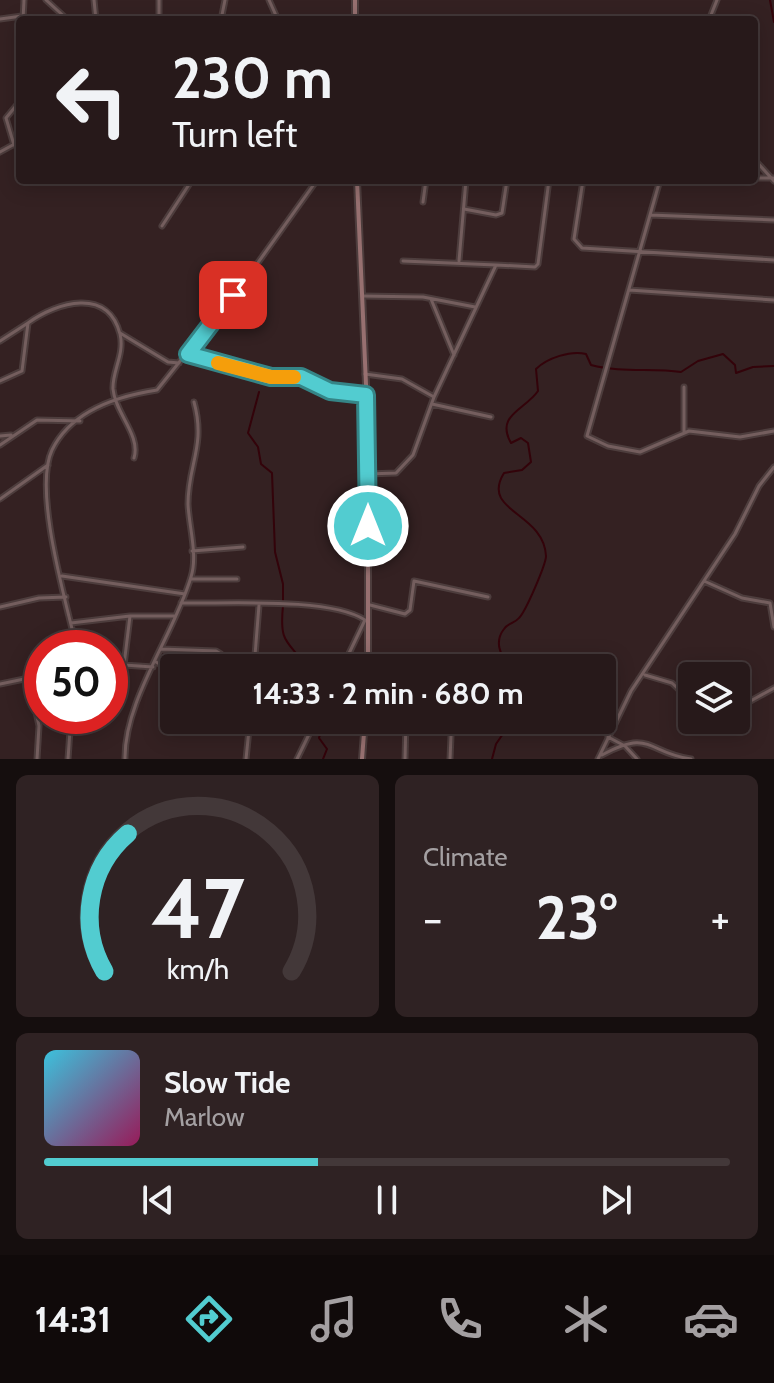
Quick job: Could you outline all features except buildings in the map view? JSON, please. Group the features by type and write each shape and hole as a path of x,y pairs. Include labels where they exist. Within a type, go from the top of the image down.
{"main road":[{"path":"357,184 368,474 368,654"},
{"path":"362,759 364,734"}],"street":[{"path":"46,0 64,16"},
{"path":"0,152 14,145 6,118 16,106"},
{"path":"758,163 773,179"},
{"path":"162,226 189,184"},
{"path":"72,630 47,513 48,465 53,449 98,406 116,398 157,390 182,363 314,184"},
{"path":"423,202 425,184"},
{"path":"459,261 466,184"},
{"path":"464,209 496,215 502,213 506,184"},
{"path":"403,261 538,264 548,184"},
{"path":"582,184 574,243 582,248 638,255 774,260"},
{"path":"659,184 587,436 608,446 640,452 684,432 740,437 774,431"},
{"path":"650,215 774,220"},
{"path":"368,474 401,471 413,455 434,397 496,265"},
{"path":"629,290 774,300"},
{"path":"362,296 431,299 475,307"},
{"path":"431,299 454,355"},
{"path":"0,341 63,304 87,301 109,312 120,333 120,365 113,389 124,424 134,436 134,458"},
{"path":"0,381 22,371 28,323"},
{"path":"120,333 168,362 182,363"},
{"path":"188,354 271,377 301,377 330,391 366,395"},
{"path":"365,374 402,379 434,397"},
{"path":"684,387 684,432"},
{"path":"125,759 125,739 134,708 191,579 188,500 200,434 194,402"},
{"path":"432,404 491,417"},
{"path":"0,445 37,420 80,421"},
{"path":"0,436 11,435"},
{"path":"0,499 48,465"},
{"path":"599,758 643,675 737,529 759,486 774,467"},
{"path":"192,551 243,547"},
{"path":"61,576 185,594"},
{"path":"191,579 237,579"},
{"path":"368,605 405,614 410,610 414,581 488,597"},
{"path":"704,581 742,598 770,603 774,627"},
{"path":"0,607 39,598 66,597"},
{"path":"181,603 348,610 365,620"},
{"path":"255,654 259,605"},
{"path":"349,654 368,613"},
{"path":"71,623 130,616 176,616"},
{"path":"128,632 130,616"},
{"path":"161,649 216,651 221,654"},
{"path":"128,665 160,667"},
{"path":"643,675 656,675 678,689"},
{"path":"0,684 24,679"},
{"path":"750,701 774,688"},
{"path":"37,759 39,734"},
{"path":"68,759 70,734"},
{"path":"246,759 249,734"},
{"path":"297,759 309,734"},
{"path":"405,759 406,734"},
{"path":"450,759 451,736"},
{"path":"608,737 624,745 637,759"},
{"path":"599,758 624,745 645,741 680,758 691,759"}],"waterway":[{"path":"770,0 774,22"},
{"path":"502,654 501,634 522,614 546,556 543,541 526,521 506,505 500,496 499,486 504,473 522,470 531,462 528,443 521,438 511,443 507,426 509,419 538,391 536,369 553,358 573,353 586,354 591,365 625,370 681,372 698,361 723,354 735,365 736,373 753,367 774,366"},
{"path":"259,392 248,433 258,447 261,464 272,473 275,552 283,584 283,603"},
{"path":"283,606 282,628 286,641 297,654"},
{"path":"320,734 319,738 327,749 323,759"},
{"path":"492,759 503,734"}],"slow traffic":[{"path":"218,363 271,377 294,377"}],"route":[{"path":"233,295 188,354 271,377 301,377 330,391 366,395 368,526"}]}
